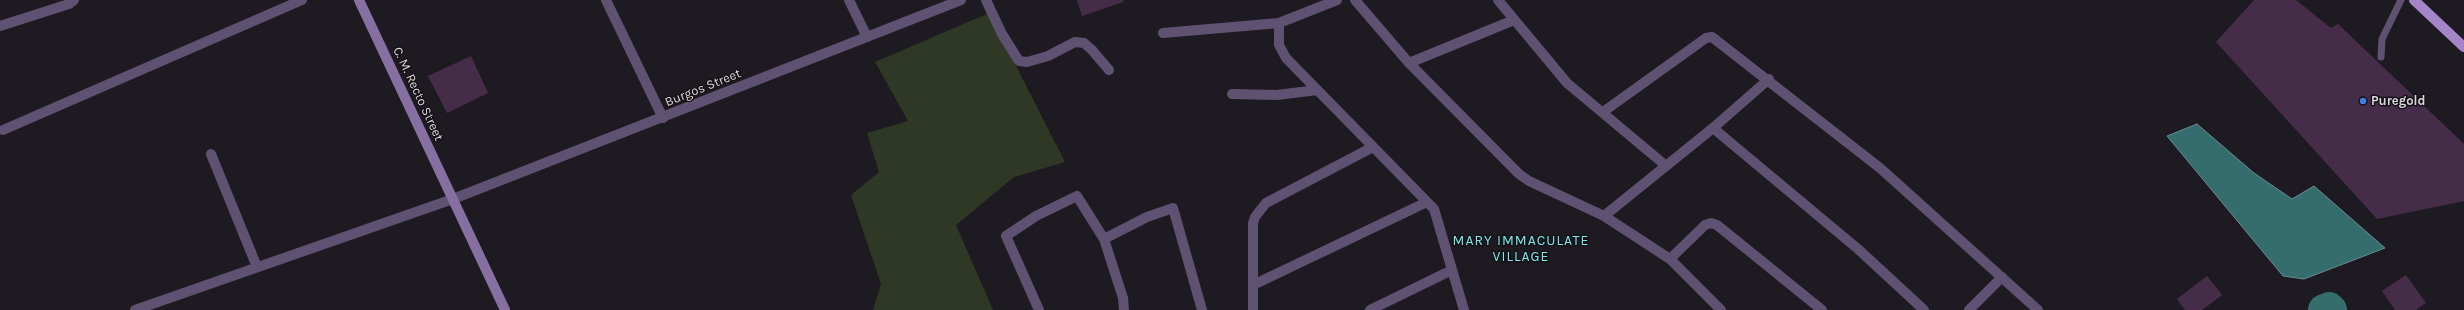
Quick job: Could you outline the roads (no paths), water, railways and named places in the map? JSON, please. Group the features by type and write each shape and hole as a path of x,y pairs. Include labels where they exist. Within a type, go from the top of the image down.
{"main road":[{"name":"C. M. Recto Street","path":"359,0 505,310"},
{"path":"2414,0 2464,47"}],"street":[{"path":"0,26 69,4 74,0"},
{"path":"3,130 302,0"},
{"path":"606,0 663,118"},
{"path":"849,0 867,37"},
{"name":"Burgos Street","path":"135,310 453,199 961,0"},
{"path":"986,0 1002,34 1019,61 1027,62 1048,56 1075,42 1084,43 1109,70"},
{"path":"1163,33 1279,23 1324,2 1337,0"},
{"path":"1355,0 1409,62 1519,174 1529,181 1604,216 1670,259 1721,310"},
{"path":"1498,0 1567,83 1665,165"},
{"path":"1409,62 1514,20"},
{"path":"1279,23 1279,45 1286,58 1434,209 1464,310"},
{"path":"1603,112 1706,38 1712,37 1719,40 1880,168 2038,310"},
{"path":"1604,216 1665,165 1713,128 1769,79"},
{"path":"1232,94 1277,96 1317,90"},
{"path":"1713,128 1858,249 1924,310"},
{"path":"1253,310 1253,223 1266,203 1373,147"},
{"path":"211,154 257,268"},
{"path":"1039,310 1006,240 1008,233 1036,216 1077,196 1104,239 1123,298 1124,310"},
{"path":"1253,285 1428,202"},
{"path":"1104,239 1147,217 1173,208 1202,310"},
{"path":"1670,259 1705,225 1711,223 1717,225 1822,310"},
{"path":"1370,310 1452,270"},
{"path":"1969,310 2002,278"}],"lane":[{"path":"2381,57 2382,39 2401,0"}],"water":[{"path":"2197,124 2254,173 2292,199 2314,186 2385,248 2304,279 2283,276 2167,136"}],"waterway":[{"path":"2324,310 2329,308 2331,310"}],"place":[{"name":"Puregold","path":"2363,101"}],"district":[{"name":"MARY IMMACULATE VILLAGE","path":"1521,250"}]}
